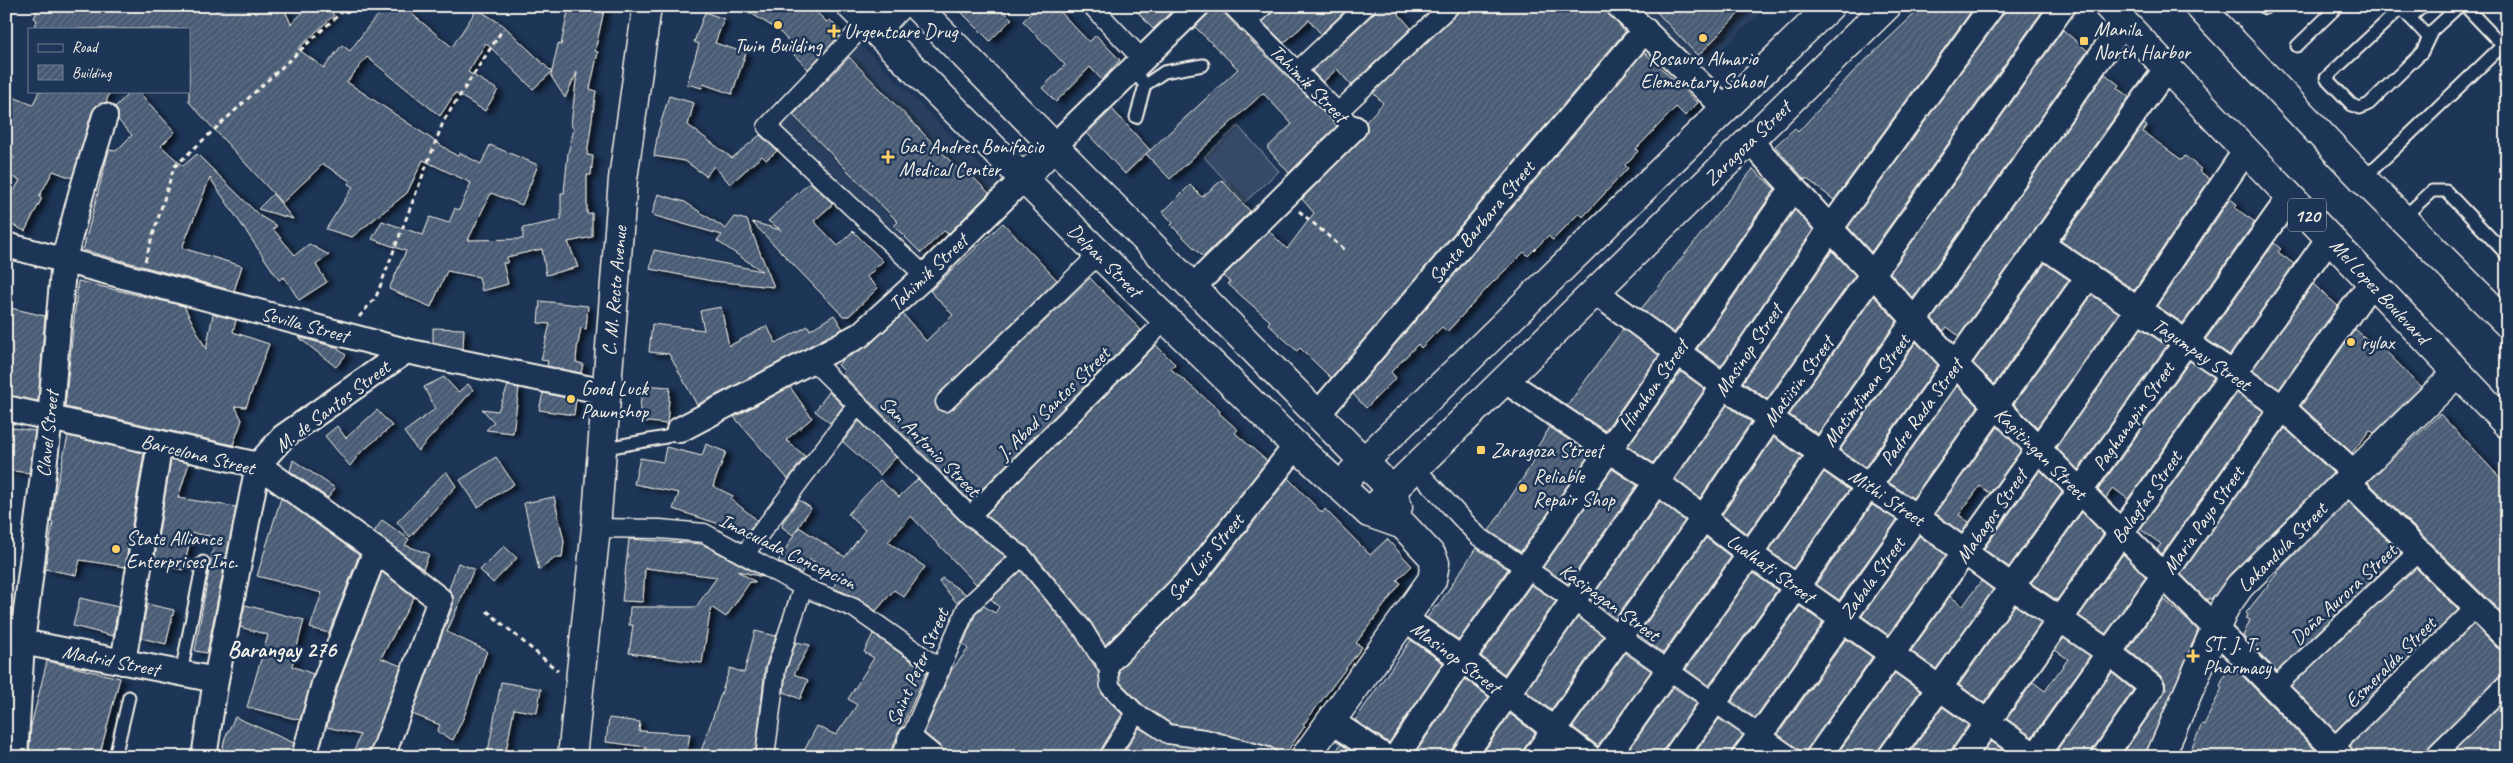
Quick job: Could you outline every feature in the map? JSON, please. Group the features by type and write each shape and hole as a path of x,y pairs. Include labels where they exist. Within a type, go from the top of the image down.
{"main road":[{"name":"C. M. Recto Avenue","path":"572,757 596,528 623,179 647,6"},
{"path":"864,19 898,6"},
{"path":"916,6 1392,490 1404,526"},
{"name":"Zaragoza Street","path":"1339,485 1830,6"},
{"name":"Zaragoza Street","path":"1369,513 1887,6"},
{"path":"2199,6 2363,179 2507,323"},
{"name":"Mel Lopez Boulevard","path":"2116,14 2507,424"},
{"name":"Delpan Street","path":"864,19 1098,254 1296,446 1339,485"},
{"name":"Tahimik Street","path":"1023,178 1054,146"},
{"name":"Lakandula Street","path":"2160,757 2225,606 2240,586 2457,373"},
{"path":"1305,757 1432,580 1435,563 1426,548 1404,526 1369,513 1339,485"}],"street":[{"path":"1092,6 1140,71"},
{"name":"Tahimik Street","path":"1054,146 1140,71 1197,6"},
{"name":"Tahimik Street","path":"1193,287 1284,198 1346,120 1232,6"},
{"path":"1247,22 1264,6"},
{"path":"1297,71 1366,6"},
{"path":"1346,120 1450,6"},
{"path":"1619,6 1726,109"},
{"name":"Masinop Street","path":"1462,757 1724,386 1830,229 1992,6"},
{"name":"Matiisin Street","path":"1535,757 1704,517 1771,417 2063,6"},
{"name":"Matimtiman Street","path":"1607,757 1914,322 2116,14"},
{"path":"864,19 767,127 925,276"},
{"name":"Santa Barbara Street","path":"1318,414 1645,30"},
{"name":"Padre Rada Street","path":"1675,757 2167,68"},
{"name":"Clavel Street","path":"15,757 14,641 50,419 64,260 81,194 105,116"},
{"name":"Kagitingan Street","path":"1750,141 1914,322 2215,630 2338,752"},
{"name":"Mabagos Street","path":"1818,757 2137,311 2246,150"},
{"name":"Tahimik Street","path":"679,430 860,335 925,276 1023,178"},
{"name":"Hinahon Street","path":"1396,757 1607,450 1793,188"},
{"name":"Paghanapin Street","path":"1890,757 2290,197"},
{"name":"Balagtas Street","path":"1963,757 2329,238"},
{"name":"Tagumpay Street","path":"2041,244 2088,278 2282,407 2419,551 2507,638"},
{"name":"Sevilla Street","path":"6,245 406,351 606,392"},
{"path":"945,402 1098,254"},
{"name":"Zabala Street","path":"1744,757 2088,278"},
{"name":"Maria Payo Street","path":"2036,756 2371,283"},
{"name":"Mithi Street","path":"1596,292 1724,386 1822,452 1868,486 1917,517 2011,586 2108,652 2152,687 2104,757"},
{"name":"J. Abad Santos Street","path":"970,516 1166,320"},
{"name":"M. de Santos Street","path":"204,757 216,680 258,466 283,437 406,351"},
{"name":"San Antonio Street","path":"813,361 970,516 1022,556 1083,628 1097,652 1108,662"},
{"name":"Lualhati Street","path":"1504,380 1657,482 1750,554 2036,756"},
{"path":"744,555 858,404"},
{"name":"Barcelona Street","path":"6,408 258,466 376,550 440,600 382,757"},
{"path":"124,662 160,444"},
{"name":"San Luis Street","path":"1108,662 1196,573 1296,446"},
{"name":"Kasipagan Street","path":"1415,468 1478,536 1573,600 1620,636 1792,757"},
{"name":"Imaculada Concepcion","path":"596,528 700,532 803,587 854,608 942,669"},
{"path":"304,757 324,684 376,550"},
{"name":"Doña Aurora Street","path":"2274,688 2419,551"},
{"name":"Saint Peter Street","path":"904,748 942,669 967,607 1022,556"},
{"path":"765,757 776,669 803,587"},
{"name":"Esmeralda Street","path":"2338,752 2476,607"},
{"name":"Masinop Street","path":"1405,619 1462,659 1589,757"},
{"name":"Madrid Street","path":"14,641 216,680"},
{"path":"1108,662 1110,687 1136,714 1168,734 1205,739 1268,757"},
{"path":"2433,757 2507,684"},
{"path":"1108,757 1136,714"},
{"path":"1330,721 1385,757"},
{"path":"904,748 932,757"}],"lane":[{"path":"2296,46 2338,6"},
{"path":"2410,18 2423,6"},
{"path":"2428,36 2400,7 2326,78 2343,97 2360,108 2368,104 2422,52 2428,36 2458,6"},
{"path":"2363,179 2505,47 2465,6"},
{"path":"1136,117 1140,71 1164,72 1203,65"},
{"path":"2403,218 2432,191 2446,191 2507,255"},
{"name":"Tahimik Street","path":"601,449 666,437 679,430"},
{"path":"181,673 203,562"},
{"path":"115,757 129,697"}],"path":[{"path":"138,280 174,167 348,6"},
{"path":"344,334 376,297 444,120 503,29"},
{"path":"1284,198 1346,251"},
{"path":"487,611 579,690"}],"shaded area":[{"name":"Rosauro Almario Elementary School","path":"1641,6 1768,6 1701,69"},
{"name":"Gat Andres Bonifacio Medical Center","path":"856,40 1003,188 923,268 772,127"},
{"path":"1238,126 1279,171 1245,202 1204,157"}],"building":[{"path":"39,6 201,6 202,11 215,7 216,11 234,6 283,6 291,24 310,6 326,6 334,15 298,49 324,68 342,45 350,51 370,24 387,6 402,6 452,47 477,9 503,25 552,72 558,44 561,45 569,6 605,6 595,51 598,52 590,89 596,91 587,155 593,156 591,175 587,175 587,214 592,213 592,237 568,242 578,267 546,275 542,249 507,257 507,263 503,263 508,284 482,291 479,277 447,271 431,307 389,289 406,251 372,239 382,221 423,235 430,217 449,223 455,208 459,210 471,183 423,160 407,193 352,237 326,229 353,187 348,184 350,181 323,164 282,203 189,102 190,28 33,28 37,20 34,18","holes":["486,43 533,89 552,72 551,76 565,98 577,72 571,125 574,129 568,153 564,193 561,193 561,220 523,228 523,239 468,240 491,193 522,205 538,165 490,145 481,164 460,153 457,156 347,82 367,57 440,116 455,93 485,111 498,90 468,72"]},
{"path":"739,6 810,6 827,22 830,20 842,33 808,69 794,55 798,51 778,30"},
{"path":"955,6 999,6 1012,19 990,41"},
{"path":"1039,6 1055,6 1089,42 1096,35 1120,60 1102,80 1090,67 1056,102 1042,88 1065,65 1023,21"},
{"path":"1132,6 1177,6 1153,29"},
{"path":"1210,6 1222,6 1224,13 1240,30 1337,126 1289,173 1267,148 1292,124 1263,93 1170,179 1146,154 1238,69 1195,27 1207,15"},
{"path":"1274,6 1350,6 1321,34 1309,20 1284,43 1263,22 1272,13"},
{"path":"1376,6 1392,6 1411,28 1351,85 1337,69 1323,82 1312,71 1373,14"},
{"path":"1460,6 1603,6 1625,32 1331,378 1300,348 1297,351 1268,324 1270,321 1228,284 1230,282 1223,276 1269,231 1287,249 1314,213 1302,199 1367,132 1366,122 1383,103 1373,93 1457,14"},
{"path":"1651,6 1746,6 1698,56"},
{"path":"1923,6 1975,6 1834,200 1806,178 1805,180 1775,146 1795,128 1798,132 1852,73"},
{"path":"2006,6 2046,6 1871,252 1848,227 2003,14"},
{"path":"705,12 724,19 715,43 746,53 732,94 703,84 702,88 687,84 699,44 694,42"},
{"path":"2063,30 2088,51 1913,298 1890,273"},
{"path":"1644,52 1698,103 1685,116 1676,107 1636,149 1638,151 1625,165 1628,168 1583,217 1579,213 1553,240 1548,236 1528,256 1524,252 1491,284 1447,332 1442,327 1421,348 1418,344 1391,372 1396,378 1366,408 1353,394"},
{"name":"Gat Andres Bonifacio Medical Center","path":"849,57 961,172 964,168 989,193 948,234 944,231 921,253 894,226 898,222 793,115"},
{"path":"2105,74 2119,85 2117,88 2129,97 1959,336 1947,327 1944,331 1932,319"},
{"path":"39,92 110,92 106,103 96,106 92,112 72,178 53,171 39,197 42,198 25,231 6,222 6,207 20,180 7,175 14,157 6,154 6,111 13,97 33,105"},
{"path":"130,92 139,92 175,132 161,146 183,166 197,154 260,216 277,226 273,229 295,255 309,244 329,255 316,265 327,282 299,300 284,277 279,280 210,178 182,248 242,266 234,291 83,250 109,150 116,151 132,135 118,120 118,113 115,107"},
{"path":"669,96 694,103 688,125 732,158 760,135 777,151 766,160 762,156 730,184 714,166 706,176 685,161 654,156 658,132"},
{"path":"1112,109 1150,150 1125,174 1087,133"},
{"path":"2144,124 2147,126 2143,132 2182,160 2185,156 2201,169 2199,171 2210,179 2134,290 2061,241"},
{"path":"1753,169 1775,189 1674,333 1641,309"},
{"path":"1222,180 1250,211 1203,257 1171,225 1173,223 1163,212 1190,185 1202,197"},
{"path":"810,182 833,204 814,221 838,246 853,231 883,261 867,277 878,288 849,316 843,316 752,222 781,230 768,221"},
{"path":"273,194 293,219 258,209"},
{"path":"658,194 685,202 726,229 735,217 747,220 774,287 712,281 650,269 654,250 762,271 717,241 722,235 652,215"},
{"path":"2230,199 2237,204 2235,208 2255,222 2183,323 2157,306"},
{"path":"1795,210 1813,230 1721,366 1697,349"},
{"path":"1003,223 1057,280 938,394 935,404 938,410 947,412 952,410 1090,278 1141,330 970,501 842,374 844,371 838,365 844,359 869,345 903,314 926,341 953,315 930,291"},
{"path":"2274,243 2281,249 2278,252 2294,264 2230,355 2206,339"},
{"path":"1832,251 1855,275 1767,399 1743,382"},
{"path":"2045,263 2069,280 1994,384 1973,363"},
{"path":"78,281 184,306 206,349 213,314 236,320 233,332 269,344 246,407 235,406 242,420 233,445 65,407"},
{"path":"2313,284 2338,306 2279,389 2252,370"},
{"path":"2092,295 2119,313 2037,427 2014,404"},
{"path":"1874,296 1897,321 1818,434 1789,415"},
{"path":"540,301 588,306 586,329 581,328 577,349 576,362 583,364 581,373 547,366 548,361 541,360 550,324 538,323"},
{"path":"6,307 45,316 38,401 6,395"},
{"path":"721,307 729,346 767,326 776,343 808,326 810,330 834,315 843,329 697,405 669,354 649,352 652,324 704,330 700,311"},
{"path":"433,328 464,329 463,349 433,342"},
{"path":"2141,328 2167,346 2078,470 2056,447"},
{"path":"1623,329 1659,355 1605,431 1567,406"},
{"path":"2355,329 2370,342 2373,340 2421,387 2374,433 2370,430 2352,453 2301,406"},
{"path":"298,337 335,347 346,355 336,367"},
{"path":"1916,342 1938,365 1865,467 1840,450"},
{"path":"1156,345 1175,364 1171,369 1220,411 1219,413 1238,430 1235,433 1267,461 1186,564 1105,645 1091,622 1030,549 986,515"},
{"path":"2190,361 2214,377 2128,499 2113,488 2106,498 2098,490"},
{"path":"1681,372 1705,389 1653,463 1628,446"},
{"path":"444,377 458,392 468,384 473,390 418,451 404,432 435,409 424,387"},
{"path":"642,385 670,387 667,424 639,421"},
{"path":"508,386 519,388 513,433 486,430 494,422 482,409 498,411"},
{"path":"1957,386 1978,407 1913,498 1888,482"},
{"path":"790,387 812,418 786,440 805,456 788,479 734,417"},
{"path":"829,392 843,406 830,423 815,411"},
{"path":"543,393 576,400 574,415 539,410"},
{"path":"2237,393 2263,411 2162,554 2157,549 2161,544 2140,529"},
{"path":"1727,405 1751,422 1700,498 1675,479"},
{"path":"377,410 392,426 359,454 350,466 325,436 337,426 346,438"},
{"path":"2440,414 2507,485 2507,618 2368,482"},
{"path":"859,421 896,457 880,475 843,442"},
{"path":"6,427 35,431 29,473 6,470"},
{"path":"1550,427 1590,454 1521,552 1489,531 1535,459 1531,457"},
{"path":"1998,427 2021,450 1990,493 1980,486 1959,515 1969,522 1962,533 1935,513"},
{"path":"2285,428 2333,473 2229,575 2212,599 2205,599 2181,574"},
{"path":"68,436 144,453 125,567 80,560 76,575 45,569 53,522 51,522 55,493"},
{"path":"1774,437 1802,457 1747,534 1722,515"},
{"path":"706,444 726,452 713,486 733,496 731,499 757,520 747,533 673,509 679,493 634,484 640,458 663,462 666,447 702,456"},
{"path":"496,457 514,484 478,507 460,480"},
{"path":"171,459 189,463 178,498 236,507 207,653 195,651 215,537 192,533 183,570 154,563"},
{"path":"293,460 335,488 328,498 290,471"},
{"path":"1612,469 1637,485 1568,584 1543,567"},
{"path":"2040,470 2062,492 2009,567 1984,549"},
{"path":"446,471 456,486 410,537 397,522"},
{"path":"1824,472 1849,490 1793,568 1769,551"},
{"path":"1288,478 1322,513 1325,509 1370,555 1387,539 1412,566 1397,580 1401,583 1356,643 1362,647 1303,725 1305,726 1283,757 1278,757 1276,750 1271,747 1208,729 1172,724 1143,705 1120,682 1119,670 1207,582"},
{"path":"918,479 963,524 1006,557 976,584 911,516 888,542 925,567 904,597 894,590 876,611 858,598 833,588 838,578 810,559 801,574 778,561 799,527 845,557 865,530 848,514 880,480 899,497"},
{"path":"554,497 564,541 562,558 555,558 539,570 524,503"},
{"path":"281,498 359,555 329,633 310,628 322,593 257,576"},
{"path":"799,500 811,508 793,535 782,527 783,522"},
{"path":"1660,501 1685,521 1615,619 1590,600"},
{"path":"2349,502 2401,553 2277,671 2256,650 2259,649 2243,636 2250,620 2246,618 2248,615 2246,613 2283,566"},
{"path":"1872,505 1897,520 1839,600 1816,584"},
{"path":"2082,512 2103,534 2057,600 2031,583"},
{"path":"382,520 409,539 405,545 429,554 423,569 374,532"},
{"path":"1919,536 1946,555 1888,635 1862,616"},
{"path":"1706,538 1731,557 1663,653 1638,635"},
{"path":"629,539 702,544 763,577 737,571 756,582 750,582 726,617 711,607 702,663 629,653 633,625 629,625 630,607 696,607 717,577 645,568 643,602 622,601"},
{"path":"504,546 517,558 493,583 480,570"},
{"path":"1476,548 1508,569 1459,640 1427,618 1437,607"},
{"path":"2123,554 2146,577 2106,634 2079,616"},
{"path":"458,563 474,569 447,632 487,651 465,714 453,740 437,732 440,725 412,714 453,605 453,597 449,589"},
{"path":"2416,568 2458,610 2335,731 2291,686"},
{"path":"1021,571 1074,635 1098,671 1102,694 1122,714 1097,757 945,757 941,747 924,733 951,671 968,649 963,644 976,613 984,606 995,613 999,607 991,599"},
{"path":"382,572 414,597 381,658 401,666 369,757 352,757 360,735 327,727 337,688"},
{"path":"1753,573 1777,590 1709,686 1686,669"},
{"path":"942,578 966,594 957,603 939,582"},
{"path":"1981,581 1993,590 1936,669 1911,651 1950,596 1963,606"},
{"path":"1531,585 1556,601 1504,674 1481,656"},
{"path":"80,598 118,607 113,636 73,626"},
{"path":"2164,599 2198,630 2145,757 2121,757 2166,689 2165,682 2161,676 2128,650"},
{"path":"147,604 174,610 166,644 141,638"},
{"path":"245,605 304,620 292,666 313,674 300,720 247,707 268,635 240,627"},
{"path":"2015,605 2041,623 1984,703 1959,685"},
{"path":"1800,606 1823,623 1755,718 1732,701"},
{"path":"1578,617 1603,636 1551,710 1526,691"},
{"path":"2474,624 2497,648 2507,651 2507,674 2500,676 2426,749 2423,757 2355,757 2350,746"},
{"path":"755,631 776,636 765,668 755,757 699,757 730,668 744,673"},
{"path":"873,634 927,672 888,757 815,757 804,751 817,726 836,735 857,705 848,699 874,658 864,652"},
{"path":"2064,638 2090,656 2032,737 2007,719 2033,682 2045,691 2068,659 2055,650"},
{"path":"1846,639 1872,657 1802,757 1798,749 1778,734"},
{"path":"1411,640 1443,663 1389,743 1355,720"},
{"path":"796,642 810,645 794,674 808,680 800,699 784,692 786,671"},
{"path":"1625,653 1651,671 1598,746 1573,727"},
{"path":"47,661 120,678 99,757 29,757 31,726"},
{"path":"2230,663 2322,757 2188,757 2202,724 2204,725 2222,688 2220,686"},
{"path":"1895,673 1920,691 1879,749 1876,757 1835,757"},
{"path":"2112,673 2133,690 2093,749 2090,757 2052,757"},
{"path":"1465,679 1489,697 1452,749 1449,757 1413,757"},
{"path":"501,682 541,689 537,713 514,709 505,757 487,757"},
{"path":"1673,687 1697,703 1664,749 1661,757 1624,757"},
{"path":"2507,699 2507,757 2448,757"},
{"path":"1943,707 1968,725 1952,749 1949,757 1907,757"},
{"path":"1510,714 1535,733 1521,757 1480,757"},
{"path":"235,717 294,743 291,757 251,757 222,751 225,738"},
{"path":"609,718 640,722 639,731 690,734 686,757 645,757 646,747 606,742"},
{"path":"1719,719 1743,735 1730,757 1692,757"},
{"path":"1139,728 1166,744 1203,749 1228,757 1121,757"},
{"path":"1991,741 2013,757 1980,757"},
{"path":"1341,744 1360,757 1332,757"},
{"path":"1557,750 1566,757 1552,757"}],"place":[{"name":"Twin Building","path":"778,25"},
{"name":"Urgentcare Drug","path":"834,31"},
{"name":"Rosauro Almario Elementary School","path":"1703,38"},
{"name":"Manila North Harbor","path":"2084,41"},
{"name":"Gat Andres Bonifacio Medical Center","path":"888,157"},
{"name":"rylax","path":"2351,342"},
{"name":"Good Luck Pawnshop","path":"571,399"},
{"name":"Zaragoza Street","path":"1481,450"},
{"name":"Reliable Repair Shop","path":"1523,488"},
{"name":"State Alliance Enterprises Inc.","path":"116,549"},
{"name":"ST. J. T. Pharmacy","path":"2193,656"}],"district":[{"name":"Barangay 276","path":"282,649"}]}
